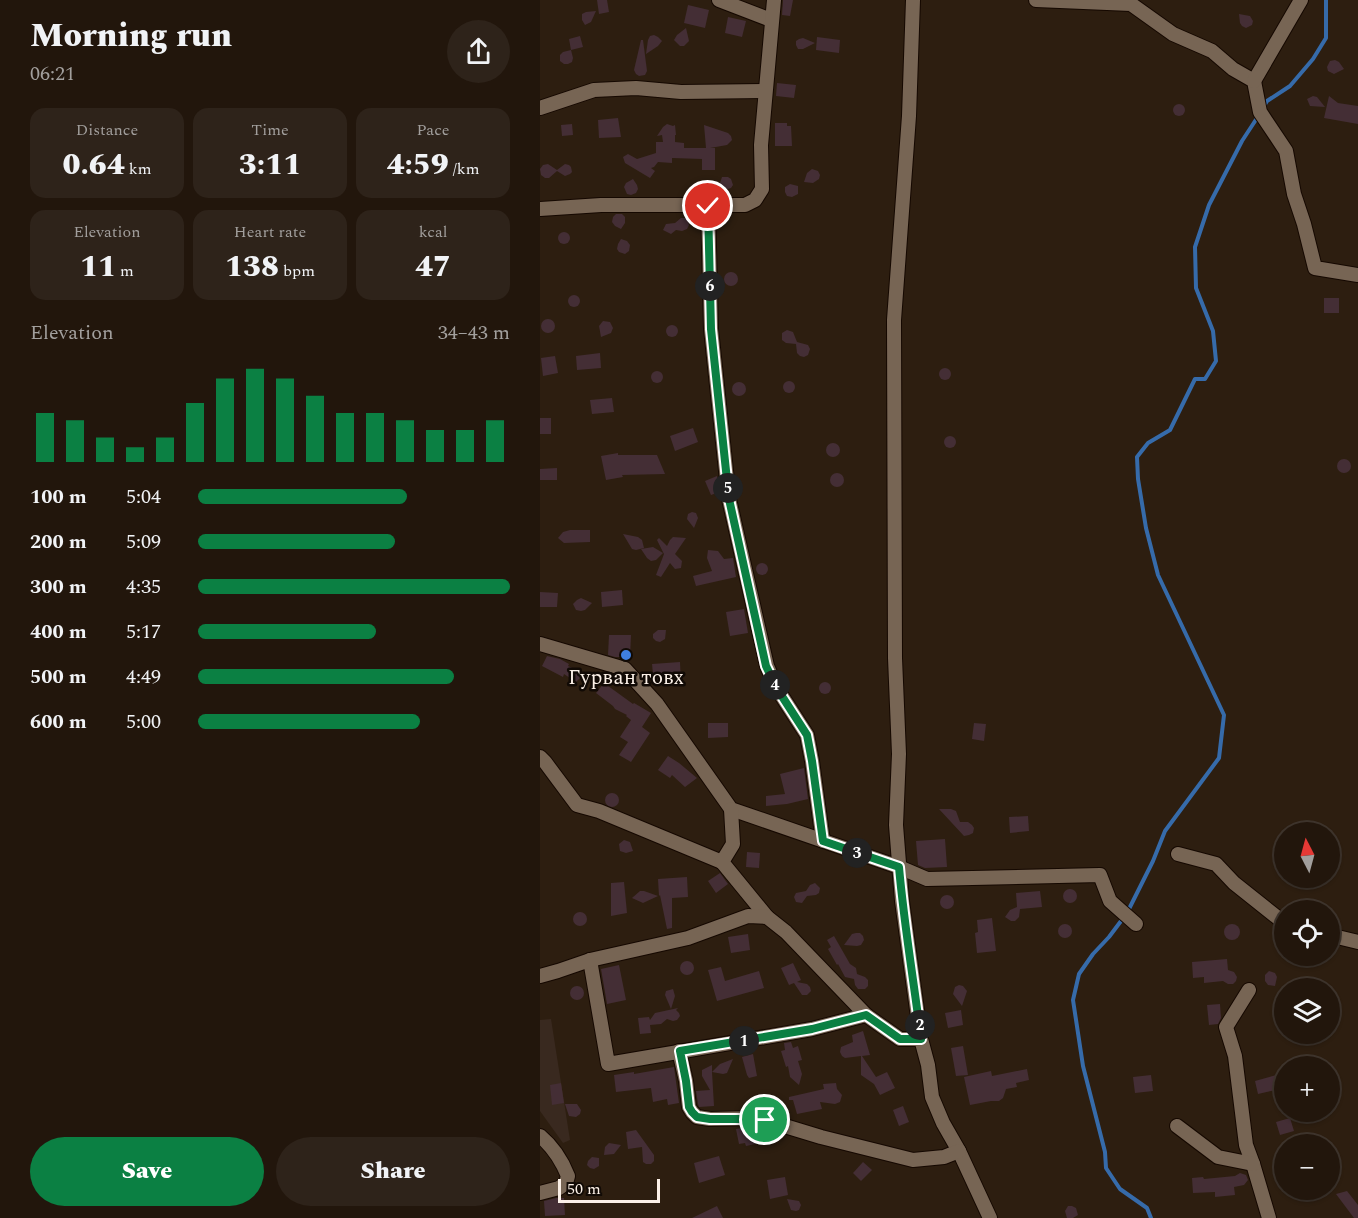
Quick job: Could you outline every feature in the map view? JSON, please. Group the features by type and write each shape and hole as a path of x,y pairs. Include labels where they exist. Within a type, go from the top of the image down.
{"street":[{"path":"719,0 771,20"},
{"path":"540,209 601,205 745,205 755,200 762,189 761,145 774,0"},
{"path":"913,0 909,116 894,320 895,658 899,754 896,825 902,902 921,1039 928,1065 932,1097 990,1218"},
{"path":"1035,0 1131,4 1173,34 1212,51 1233,69 1254,81"},
{"path":"1301,0 1254,81 1260,112 1286,151 1294,194 1315,268 1358,274"},
{"path":"540,108 594,90 636,88 681,92 765,91"},
{"path":"708,206 711,329 729,499 766,666 776,687 807,735 823,841"},
{"path":"540,644 625,669 657,704 731,809 732,844 722,862"},
{"path":"540,757 577,805 599,811 722,862 767,917 786,932 866,1015 900,1039 921,1039"},
{"path":"731,809 899,867 927,879 1100,875 1110,901 1134,923"},
{"path":"1178,854 1216,864 1234,883 1274,915"},
{"path":"540,976 590,960 688,938 748,916 767,917"},
{"path":"1340,938 1358,942"},
{"path":"590,960 608,1064 812,1029 866,1015"},
{"path":"1249,990 1226,1027 1235,1056 1246,1145 1269,1218"},
{"path":"680,1051 689,1107 697,1117 765,1120 821,1137 913,1160 944,1157 958,1151"},
{"path":"1177,1126 1218,1157 1253,1164"},
{"path":"540,1136 556,1154 568,1176 566,1183 559,1188 540,1193"}],"shaded area":[{"path":"551,1019 570,1140 563,1143 540,1111 540,1020"}],"building":[{"path":"597,0 607,0 609,12 599,14"},
{"path":"783,0 793,0 790,16 782,15"},
{"path":"688,5 709,10 705,28 684,23"},
{"path":"596,11 591,22 585,25 582,14"},
{"path":"1239,14 1250,16 1253,21 1252,25 1246,28 1242,26"},
{"path":"728,17 746,21 742,37 725,33"},
{"path":"686,28 689,41 684,46 680,46 674,40"},
{"path":"654,35 662,41 646,54 648,40"},
{"path":"580,36 583,47 571,50 569,39"},
{"path":"817,37 840,40 839,53 816,50"},
{"path":"803,38 815,43 798,49 796,41"},
{"path":"641,40 643,40 647,71 645,75 639,76 634,70"},
{"path":"571,50 572,62 564,64 560,61 560,55"},
{"path":"1335,60 1344,69 1334,74 1328,71 1327,67 1330,61"},
{"path":"777,83 796,85 794,98 776,96"},
{"path":"1329,96 1338,103 1358,106 1358,124 1324,118"},
{"path":"1317,97 1325,107 1310,106 1307,99"},
{"path":"1181,104 1184,105 1184,115 1177,116 1174,115 1173,108 1174,105"},
{"path":"618,118 621,137 599,138 598,120"},
{"path":"775,123 787,123 787,126 791,126 792,146 775,146"},
{"path":"572,124 573,135 562,136 561,125"},
{"path":"667,124 675,125 675,142 684,143 684,148 706,148 704,125 728,133 732,140 727,145 710,148 715,148 715,170 702,170 702,159 672,158 672,163 658,162 651,168 655,171 650,178 625,163 623,157 628,154 637,159 656,153 656,142 663,142 662,135 657,136"},
{"path":"548,164 557,170 565,164 569,165 572,172 565,176 557,171 549,178 545,178 541,175 540,169 543,165"},
{"path":"812,169 818,171 819,179 813,183 804,182 807,173"},
{"path":"722,177 731,179 733,185 731,188 725,190 721,187"},
{"path":"633,179 638,189 636,193 627,194 624,187"},
{"path":"790,184 798,186 798,194 792,197 787,196 785,192 785,187"},
{"path":"616,214 622,214 625,217 625,223 621,229 612,222"},
{"path":"681,218 688,221 687,229 676,230 671,234 663,230 666,224 675,223"},
{"path":"566,232 570,238 566,244 562,244 558,236"},
{"path":"621,239 630,245 629,251 625,254 617,249"},
{"path":"731,272 736,274 738,279 736,284 731,286 726,284 724,279 726,274"},
{"path":"576,295 580,301 576,307 572,307 568,299"},
{"path":"1324,298 1339,298 1339,313 1324,313"},
{"path":"545,319 551,319 555,326 551,333 545,333 541,329 541,323"},
{"path":"603,321 610,322 613,328 611,333 601,337 599,326"},
{"path":"674,325 678,331 674,337 670,337 666,329"},
{"path":"787,330 793,332 797,342 808,345 810,349 808,355 800,356 797,353 796,344 782,340 782,333"},
{"path":"600,353 601,368 577,370 576,356"},
{"path":"555,356 558,373 543,376 541,358"},
{"path":"947,368 951,374 947,380 943,380 939,372"},
{"path":"659,371 663,377 659,383 655,383 651,375"},
{"path":"791,381 795,387 791,393 787,393 783,385"},
{"path":"739,382 744,384 746,389 744,394 739,396 734,394 732,389 734,384"},
{"path":"612,398 614,412 592,414 590,400"},
{"path":"540,418 551,418 551,434 540,434"},
{"path":"693,428 698,442 675,451 670,436"},
{"path":"952,436 956,442 952,448 948,448 944,440"},
{"path":"833,443 838,445 840,450 838,455 833,457 828,455 826,450 828,445"},
{"path":"618,453 618,455 657,455 665,474 622,475 623,477 606,480 601,456"},
{"path":"1344,459 1349,461 1351,466 1349,471 1344,473 1339,471 1337,466 1339,461"},
{"path":"557,468 557,480 540,480 540,469"},
{"path":"837,473 842,475 844,480 842,485 837,487 832,485 830,480 832,475"},
{"path":"717,476 719,492 711,495 705,481"},
{"path":"696,513 698,518 694,528 687,519 688,514"},
{"path":"590,530 590,542 564,543 558,538 563,532"},
{"path":"623,534 638,537 642,540 644,548 632,549"},
{"path":"673,537 686,538 675,554 682,561 681,568 675,569 670,563 661,577 656,575 664,554 657,540 659,538 667,546"},
{"path":"653,547 663,553 656,560 651,561 641,549"},
{"path":"708,550 718,551 724,559 733,558 736,577 696,586 693,576 712,571 707,558"},
{"path":"764,563 768,569 764,575 760,575 756,567"},
{"path":"622,590 623,605 602,607 601,592"},
{"path":"540,592 558,593 557,607 540,607"},
{"path":"581,598 592,603 585,610 576,610 573,604"},
{"path":"744,609 748,633 730,636 726,612"},
{"path":"658,630 666,630 665,639 660,642 653,638 653,634"},
{"path":"609,635 631,635 630,657 608,655"},
{"path":"547,656 569,664 568,666 579,671 580,678 576,682 564,674 563,677 542,666"},
{"path":"680,662 681,684 654,685 652,664"},
{"path":"827,682 831,688 827,694 823,694 819,686"},
{"path":"604,683 633,704 651,713 642,727 650,733 631,762 619,755 628,742 620,737 631,720 596,693"},
{"path":"708,723 728,723 728,737 708,738"},
{"path":"974,723 986,724 984,741 972,739"},
{"path":"668,756 697,778 685,787 672,775 670,778 658,770"},
{"path":"804,768 808,799 766,806 766,796 785,794 780,774"},
{"path":"612,793 617,795 619,800 617,805 612,807 607,805 605,800 607,795"},
{"path":"939,809 956,811 960,822 968,822 972,825 973,833 964,836"},
{"path":"1028,816 1029,831 1010,833 1009,817"},
{"path":"945,839 947,867 925,868 918,865 916,841"},
{"path":"624,840 630,842 633,851 626,853 620,851 619,844"},
{"path":"747,852 760,853 759,868 746,867"},
{"path":"720,873 728,884 716,893 708,881"},
{"path":"687,877 688,897 672,898 672,928 667,929 659,896 658,879"},
{"path":"624,882 627,913 611,916 611,883"},
{"path":"815,883 820,888 819,893 807,896 802,903 796,902 794,897 796,893 806,891 810,885"},
{"path":"1067,889 1073,889 1077,896 1073,903 1067,903 1063,899 1063,893"},
{"path":"640,891 658,896 643,903 632,898"},
{"path":"1040,891 1042,907 1020,909 1019,917 1015,921 1005,917 1010,910 1017,907 1016,893"},
{"path":"947,895 952,897 954,902 952,907 947,909 942,907 940,902 942,897"},
{"path":"580,912 585,914 587,919 585,924 580,926 575,924 573,919 575,914"},
{"path":"992,918 996,951 977,953 975,933 978,932 977,920"},
{"path":"1065,924 1070,926 1072,931 1070,936 1065,938 1060,936 1058,931 1060,926"},
{"path":"1229,924 1235,924 1240,932 1238,938 1229,940 1224,935 1224,929"},
{"path":"748,934 750,950 731,953 728,937"},
{"path":"852,934 863,936 864,940 861,945 844,945"},
{"path":"834,936 850,964 856,968 857,974 868,980 868,986 865,989 858,989 854,979 845,977 837,965 828,949 831,947 827,940"},
{"path":"1227,959 1228,970 1234,972 1237,977 1233,984 1223,981 1204,983 1204,977 1193,978 1192,962"},
{"path":"687,961 692,963 694,968 692,973 687,975 682,973 680,968 682,963"},
{"path":"793,963 801,980 797,982 810,987 811,991 807,995 802,995 794,983 789,985 781,968"},
{"path":"619,965 626,1000 607,1004 601,969"},
{"path":"721,967 725,981 759,971 764,988 717,1001 708,970"},
{"path":"1269,971 1275,973 1277,977 1274,978 1274,986 1268,985 1265,975"},
{"path":"959,985 967,991 962,1006 953,994 955,987"},
{"path":"577,986 582,988 584,993 582,998 577,1000 572,998 570,993 572,988"},
{"path":"673,989 675,996 671,1009 665,995 666,991"},
{"path":"1220,1004 1221,1018 1218,1024 1209,1025 1207,1005"},
{"path":"678,1008 676,1010 680,1016 677,1020 667,1019 661,1024 650,1025 651,1033 640,1034 638,1018 649,1017 650,1020 655,1013"},
{"path":"961,1010 963,1025 948,1028 945,1013"},
{"path":"863,1031 870,1055 862,1056 876,1077 887,1072 895,1088 880,1095 874,1084 861,1075 861,1056 845,1058 840,1052 841,1047 853,1042 852,1035"},
{"path":"791,1042 793,1048 798,1046 802,1060 798,1061 802,1074 799,1085 790,1077 781,1051 785,1050 784,1043"},
{"path":"963,1046 968,1075 956,1076 951,1048"},
{"path":"753,1054 757,1076 749,1078 742,1057"},
{"path":"733,1059 727,1073 712,1072 720,1064"},
{"path":"712,1065 714,1106 699,1107 696,1091 710,1090 702,1076 702,1070"},
{"path":"674,1067 679,1103 668,1105 667,1099 653,1102 651,1088 616,1092 614,1075"},
{"path":"1027,1069 1029,1080 1016,1083 1017,1087 1006,1089 1003,1098 999,1101 970,1105 964,1077 991,1071 992,1076"},
{"path":"1151,1075 1153,1091 1135,1093 1133,1077"},
{"path":"1274,1076 1274,1090 1258,1094 1255,1081"},
{"path":"561,1083 564,1103 552,1105 550,1085"},
{"path":"836,1083 842,1095 840,1102 835,1104 820,1102 822,1109 797,1114 793,1100 789,1100 789,1097 824,1089 823,1084"},
{"path":"565,1104 577,1104 581,1110 580,1114 576,1117 569,1116"},
{"path":"903,1106 909,1122 899,1126 893,1110"},
{"path":"1276,1122 1291,1122 1294,1131 1280,1134"},
{"path":"757,1128 760,1143 746,1146 745,1143 739,1144 736,1129"},
{"path":"636,1130 654,1155 654,1161 651,1164 643,1162 642,1147 628,1149 626,1132"},
{"path":"609,1143 621,1145 614,1154 604,1155 605,1147"},
{"path":"719,1156 725,1175 699,1183 694,1163"},
{"path":"592,1157 599,1158 599,1166 594,1169 587,1165"},
{"path":"863,1162 872,1170 861,1181 853,1173"},
{"path":"1240,1173 1246,1175 1248,1180 1244,1185 1234,1187 1235,1195 1215,1197 1215,1192 1193,1193 1192,1178 1235,1176"},
{"path":"785,1177 788,1195 770,1199 767,1180"},
{"path":"1347,1191 1358,1205 1358,1218 1354,1218 1340,1199 1340,1193"},
{"path":"564,1198 565,1215 545,1216 544,1201"},
{"path":"787,1199 799,1201 801,1205 799,1210 791,1210"},
{"path":"717,1206 723,1218 692,1218"},
{"path":"1068,1206 1076,1208 1078,1215 1067,1218 1065,1211"}],"waterway":[{"path":"1264,106 1267,101 1290,86 1313,59 1326,38 1326,0"},
{"path":"1128,911 1165,831 1219,758 1224,715 1158,575 1146,528 1137,457 1148,443 1170,430 1195,379 1205,379 1216,361 1213,331 1196,288 1195,247 1209,205 1242,141 1259,115"},
{"path":"1124,917 1079,974 1073,1000 1083,1066 1105,1152 1106,1168 1120,1189 1147,1208 1151,1218"}],"place":[{"name":"Гурван товх","path":"626,655"}],"route":[{"path":"708,206 711,329 729,499 766,666 776,687 807,735 823,841 899,867 921,1039 900,1039 866,1015 812,1029 680,1051 689,1107 697,1117 765,1120"}]}
